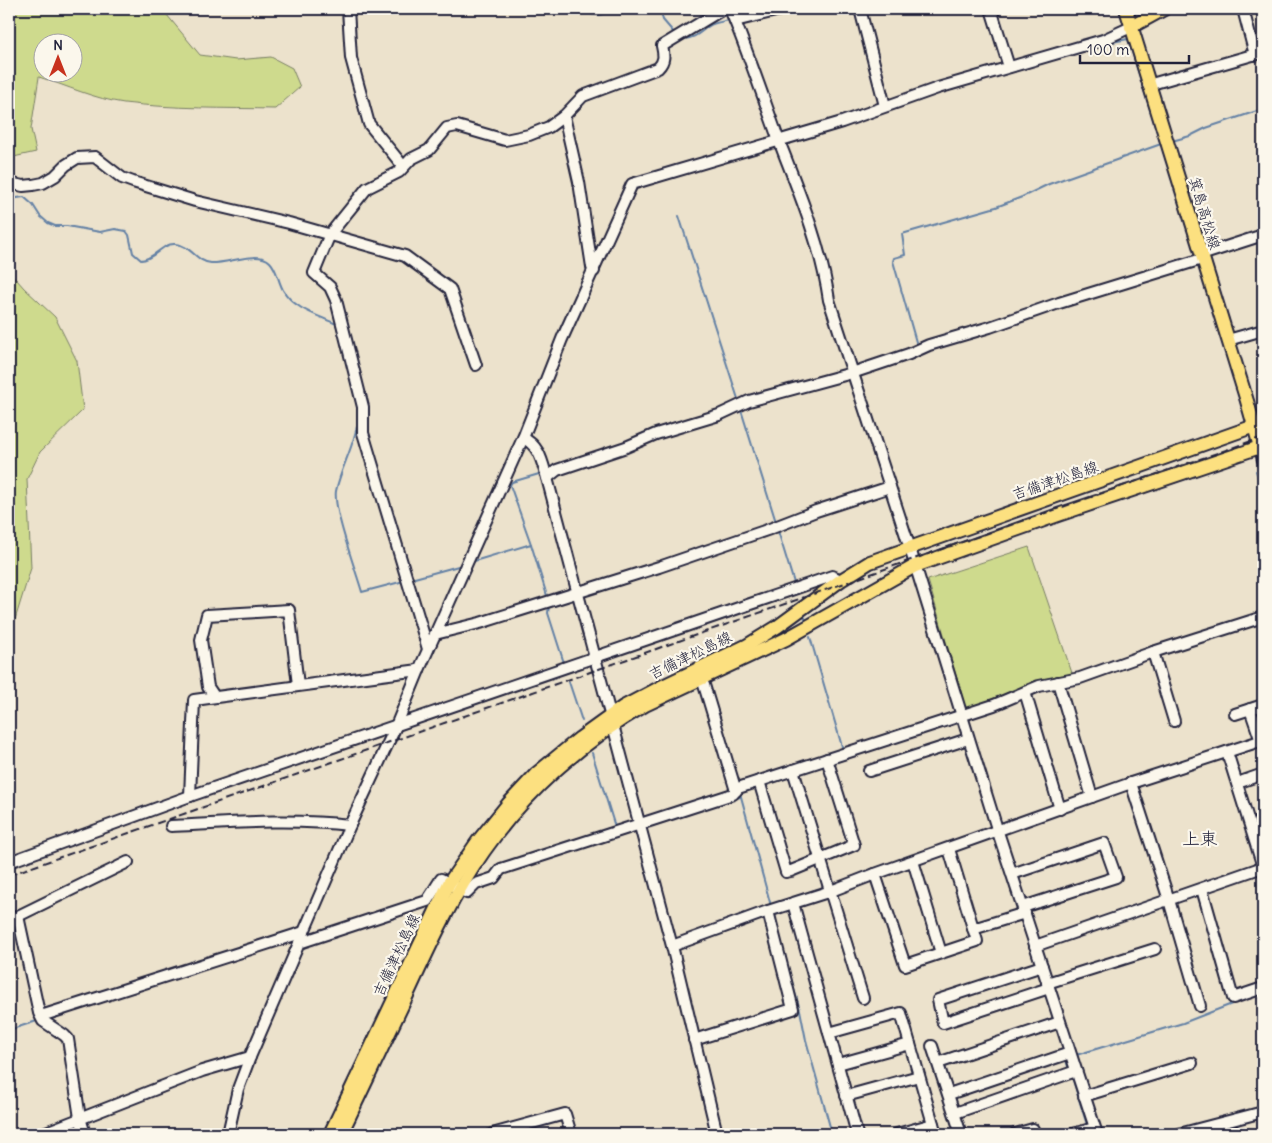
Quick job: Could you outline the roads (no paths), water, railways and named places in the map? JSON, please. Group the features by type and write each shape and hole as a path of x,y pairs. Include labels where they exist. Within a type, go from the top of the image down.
{"main road":[{"name":"箕島高松線","path":"1126,9 1199,259 1259,425 1261,447"},
{"path":"1131,27 1164,9"},
{"name":"吉備津松島線","path":"330,1134 454,886 514,813 542,783 611,721 648,693 746,646 777,627 841,580 870,562 1259,425"},
{"name":"吉備津松島線","path":"611,721 786,638 915,566 1067,512 1261,447"},
{"name":"吉備津松島線","path":"341,1134 440,924 454,886"}],"street":[{"path":"348,9 351,58 369,124 403,166"},
{"path":"428,649 363,433 363,407 336,300 330,287 314,273 330,234 367,188 399,172 411,158 429,150 447,128 452,126 470,129 505,140 529,135 564,116 583,96 658,68 662,64 664,57 662,46 723,9"},
{"path":"730,9 797,187 820,257 827,282 829,300 910,548 968,739 1070,1052 1072,1072 1084,1096 1092,1130 1073,1134"},
{"path":"735,21 784,9"},
{"path":"860,9 885,106"},
{"path":"990,9 1009,67"},
{"path":"1148,85 1259,53 1243,9"},
{"path":"228,1134 238,1089 250,1057 350,825 396,726 418,670 523,438 562,339 632,184 842,122 930,90 1102,40 1131,27"},
{"path":"564,116 579,182 594,271"},
{"path":"9,183 23,186 43,183 77,158 95,157 122,178 132,182 195,201 290,223 405,256 450,289 476,365"},
{"path":"547,478 557,470 626,447 656,434 712,417 749,401 852,373 909,354 929,345 1199,259 1263,235"},
{"path":"1228,340 1263,330"},
{"path":"523,438 532,442 539,452 547,478 672,946 717,1134"},
{"path":"1261,447 1263,460"},
{"path":"435,634 480,623 578,592 890,487"},
{"path":"9,862 190,796 832,576 841,580"},
{"path":"214,696 208,687 201,640 207,615 289,610 298,686"},
{"path":"42,1018 302,937 427,901 440,880 444,879 467,893 476,884 494,878 501,869 640,826 733,794 738,788 760,784 961,717 1026,694 1039,686 1058,685 1263,617"},
{"path":"1153,655 1174,721"},
{"path":"190,796 194,700 418,670"},
{"path":"704,685 736,791"},
{"path":"1058,685 1092,797"},
{"path":"1026,694 1060,809"},
{"path":"1235,714 1263,705"},
{"path":"672,946 771,910 831,892 875,874 998,832 1131,783 1262,741 1250,709"},
{"path":"869,771 968,739"},
{"path":"1035,946 1263,867 1227,752"},
{"path":"760,784 786,872 804,867 854,845 828,761"},
{"path":"794,772 863,998"},
{"path":"1243,781 1263,774"},
{"path":"1131,783 1169,900 1200,1006"},
{"path":"171,826 242,822 320,822 350,825"},
{"path":"973,929 1116,877 1104,844 1012,874"},
{"path":"875,874 905,964 977,941 949,849"},
{"path":"913,861 941,953"},
{"path":"85,1134 80,1118 68,1039 42,1018 39,1012 18,916 128,862"},
{"path":"1202,889 1233,998 1263,988"},
{"path":"793,903 857,1134"},
{"path":"694,1040 794,1009 771,910"},
{"path":"1042,966 938,1000 944,1023 1155,949"},
{"path":"829,1033 901,1012 934,1129 897,1134"},
{"path":"938,1063 1060,1022"},
{"path":"838,1064 910,1044"},
{"path":"932,1046 961,1134"},
{"path":"949,1094 1070,1052"},
{"path":"41,1134 202,1071 250,1057"},
{"path":"1084,1096 1192,1063"},
{"path":"955,1113 1072,1072"},
{"path":"846,1096 919,1076"},
{"path":"1179,1134 1263,1112"},
{"path":"492,1134 566,1114 571,1134"},
{"path":"1015,1134 1033,1129"}],"waterway":[{"path":"578,9 578,11 596,15 604,14 614,9"},
{"path":"660,9 663,20 675,34"},
{"path":"683,39 694,36 713,24 729,20"},
{"path":"1107,43 1128,39 1191,240"},
{"path":"932,95 954,89"},
{"path":"1172,141 1263,109"},
{"path":"916,346 893,261 894,258 905,255 902,234 996,207 1049,184 1161,144"},
{"path":"9,196 24,197 33,205 40,216 55,226 67,226 100,232 115,229 126,231 129,235 133,253 141,260 150,257 170,244 181,245 201,260 211,263 251,257 265,259 272,265 283,290 293,302 306,311 336,324 344,350"},
{"path":"679,216 739,402"},
{"path":"1219,331 1238,393"},
{"path":"741,410 776,522"},
{"path":"358,420 354,438 336,491 341,525 362,592 404,581"},
{"path":"1256,471 1263,492"},
{"path":"531,544 510,485 512,482 539,474"},
{"path":"778,531 794,583"},
{"path":"471,562 531,544 548,599"},
{"path":"411,579 462,565"},
{"path":"549,606 548,613 564,663"},
{"path":"804,615 806,622"},
{"path":"810,637 843,750"},
{"path":"569,682 582,721"},
{"path":"592,753 615,827"},
{"path":"740,793 771,906"},
{"path":"723,802 740,797"},
{"path":"782,947 832,1134"},
{"path":"1076,1055 1183,1023 1237,1002"},
{"path":"9,1030 40,1020"},
{"path":"1068,1059 1066,1060 1069,1070"},
{"path":"1072,1077 1087,1125"}],"railway":[{"path":"9,875 1263,437"}],"district":[{"name":"上東","path":"1200,838"}]}
